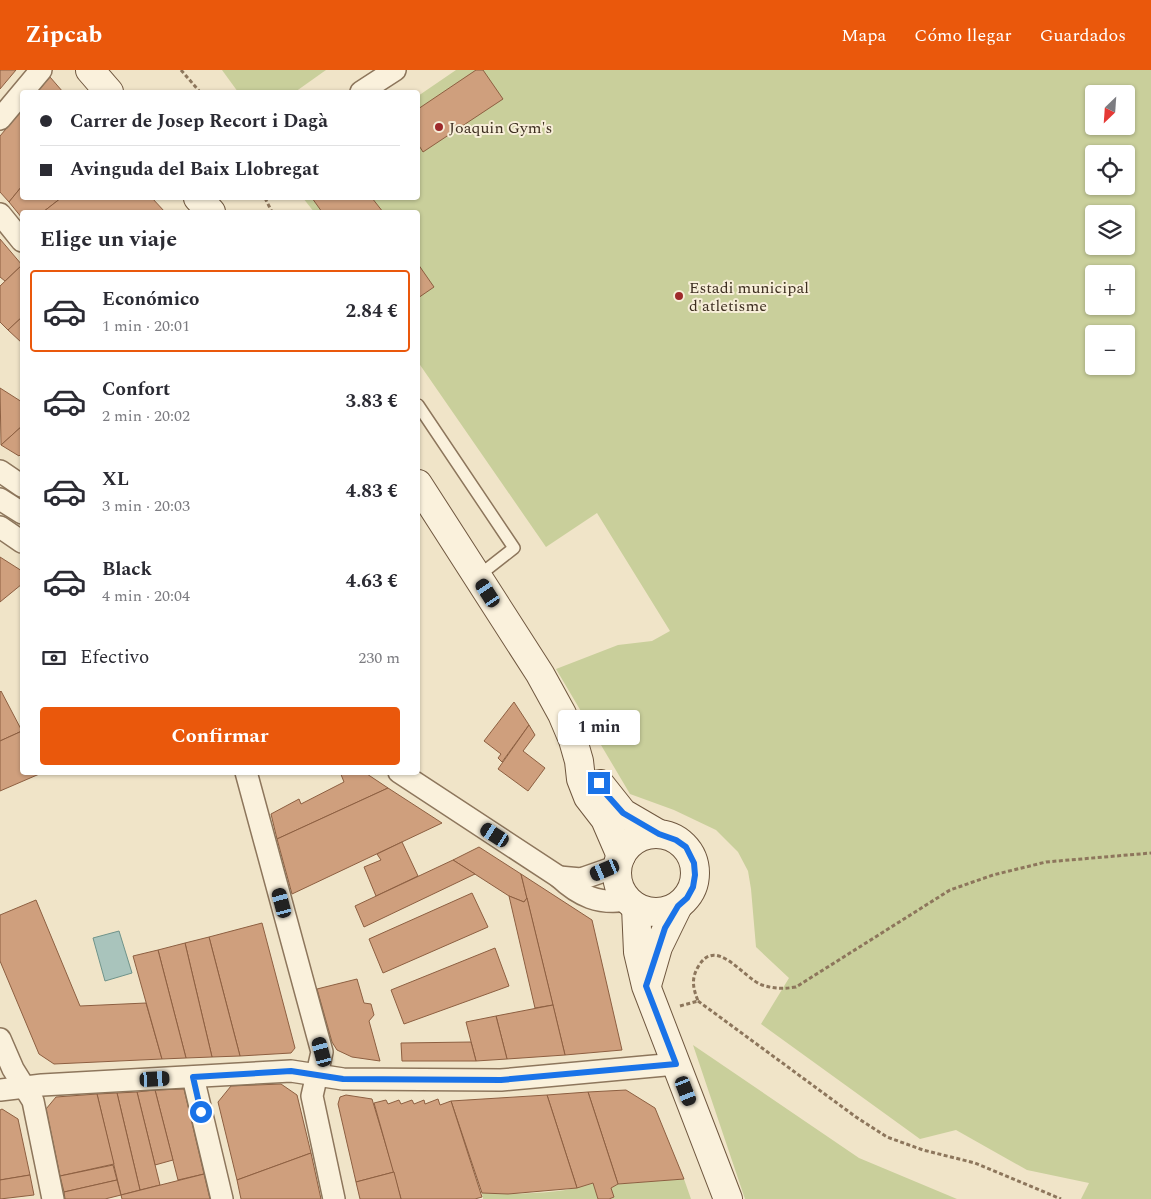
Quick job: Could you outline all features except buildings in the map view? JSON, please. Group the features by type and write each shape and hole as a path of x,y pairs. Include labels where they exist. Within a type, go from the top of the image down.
{"main road":[{"path":"90,70 107,90"},
{"path":"420,487 544,682 562,714 579,761 581,779 588,797 605,819 619,861 618,884 632,903 638,952 646,986 728,1199"},
{"path":"579,761 591,770 607,795 623,813 659,834 681,843 689,852 694,863 693,887 687,898 678,906 658,947 646,986"},
{"path":"619,861 634,841 648,835 659,834"},
{"path":"632,903 657,912 678,906"}],"street":[{"path":"24,90 41,70"},
{"path":"364,90 395,70"},
{"path":"0,119 20,95"},
{"path":"0,214 20,239"},
{"path":"0,471 20,485"},
{"path":"0,499 20,512"},
{"path":"0,527 20,541"},
{"path":"247,775 322,1052 312,1096 334,1199"},
{"path":"404,775 559,876 574,891 589,897 632,903"},
{"path":"559,876 581,879 619,861"},
{"path":"0,1039 13,1069 33,1101 53,1199"},
{"path":"0,1090 291,1071 343,1079 501,1080 676,1064"},
{"path":"193,1077 222,1199"}],"lane":[{"path":"420,409 514,548 477,577"}],"path":[{"path":"180,70 198,90"},
{"path":"1061,1199 975,1163 923,1150 886,1137 856,1118 698,1000 693,988 693,976 700,964 708,956 718,955 732,961 759,984 779,990 796,987 950,890 993,875 1046,862 1151,853"},
{"path":"656,1013 698,1000"}],"green space":[{"path":"222,70 326,70 298,90 237,90"},
{"path":"456,70 1151,70 1151,1199 1081,1199 1089,1183 1027,1170 956,1130 920,1139 761,1024 789,978 756,947 748,871 738,852 716,830 674,810 630,794 556,669 618,645 652,641 670,631 597,513 546,547 420,365 420,210 312,210 305,200 420,200 420,95"},
{"path":"693,1045 859,1158 957,1199 745,1199"},
{"path":"684,1179 691,1199 609,1199 614,1197 611,1188 618,1184"},
{"path":"593,1183 598,1199 483,1199 482,1193 552,1192"}],"water":[{"path":"119,931 132,973 105,981 93,938"}],"place":[{"name":"Joaquin Gym's","path":"439,127"},
{"name":"Estadi municipal d'atletisme","path":"679,296"}],"route":[{"path":"201,1112 193,1077 291,1071 343,1079 501,1080 676,1064 646,986 665,928 678,906 687,898 693,887 694,863 686,847 623,813 599,783"}]}
